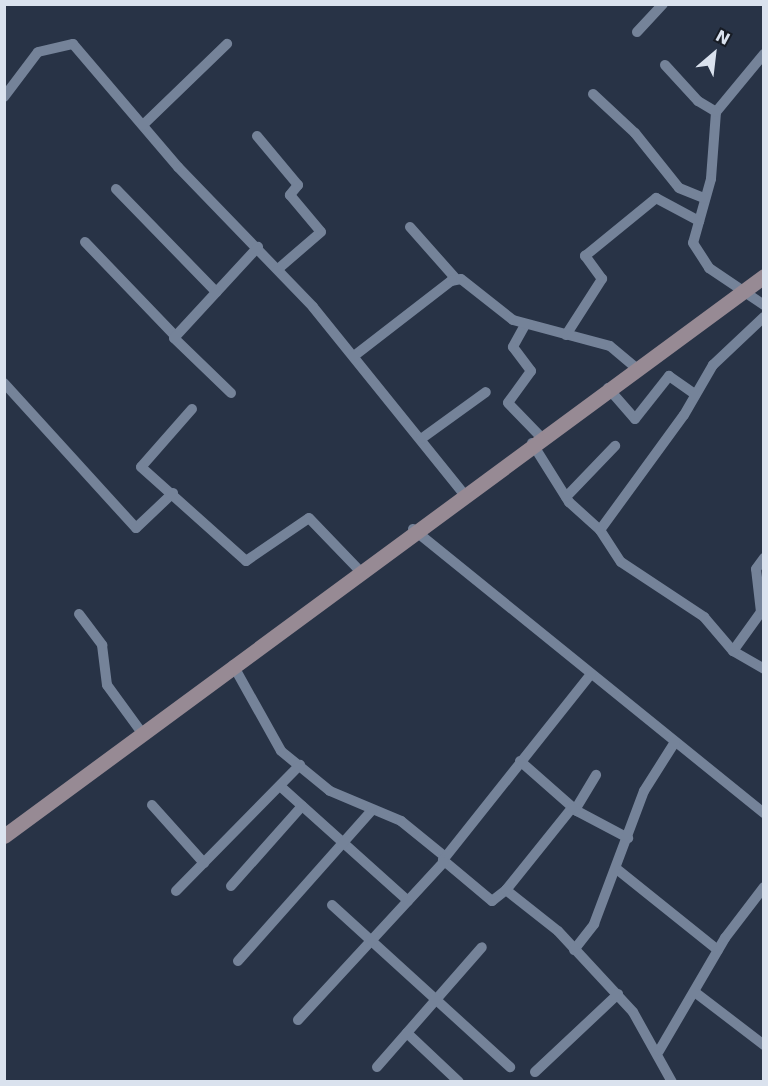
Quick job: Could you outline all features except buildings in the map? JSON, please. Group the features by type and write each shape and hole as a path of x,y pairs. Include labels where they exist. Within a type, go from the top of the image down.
{"street":[{"path":"637,32 663,4"},
{"path":"4,97 38,52 53,53 68,41 278,269 354,356 463,493"},
{"path":"143,125 227,44"},
{"path":"764,54 717,112 714,162 693,243 697,255 709,268 746,289 764,305"},
{"path":"665,65 698,101 717,112"},
{"path":"594,94 635,133 679,188 704,198"},
{"path":"257,136 298,185 290,195 321,232 278,269"},
{"path":"116,189 216,292"},
{"path":"566,335 602,279 585,256 656,198 699,221"},
{"path":"410,227 456,279 525,325 610,346 636,368"},
{"path":"84,242 231,393"},
{"path":"175,336 258,248"},
{"path":"4,836 463,493 764,276"},
{"path":"354,356 456,279"},
{"path":"600,530 717,360 764,317"},
{"path":"525,325 513,347 531,371 508,403 537,440 566,497 600,530 621,562 704,617 733,651 764,669"},
{"path":"608,388 634,419 669,376 695,394"},
{"path":"4,383 136,528 173,494"},
{"path":"420,439 486,392"},
{"path":"192,409 140,465 248,562 309,518 359,570"},
{"path":"566,497 615,446"},
{"path":"413,530 764,813"},
{"path":"733,651 762,612 756,569 764,558"},
{"path":"79,614 102,645 107,685 142,733"},
{"path":"233,665 252,690 269,737 330,790 401,821 492,901 506,890 574,809 596,775"},
{"path":"298,1020 444,859 591,674"},
{"path":"574,950 594,924 618,870 645,791 675,742"},
{"path":"520,762 574,809 628,838"},
{"path":"176,891 300,765"},
{"path":"280,786 408,901"},
{"path":"152,806 204,863"},
{"path":"231,886 302,806"},
{"path":"238,961 372,810"},
{"path":"618,870 718,950"},
{"path":"659,1051 696,993 718,950 764,887"},
{"path":"506,890 574,950 618,994 659,1051 672,1082"},
{"path":"332,905 434,1003 510,1067"},
{"path":"377,1067 482,947"},
{"path":"696,993 764,1045"},
{"path":"535,1072 618,994"},
{"path":"407,1033 459,1082"}]}
